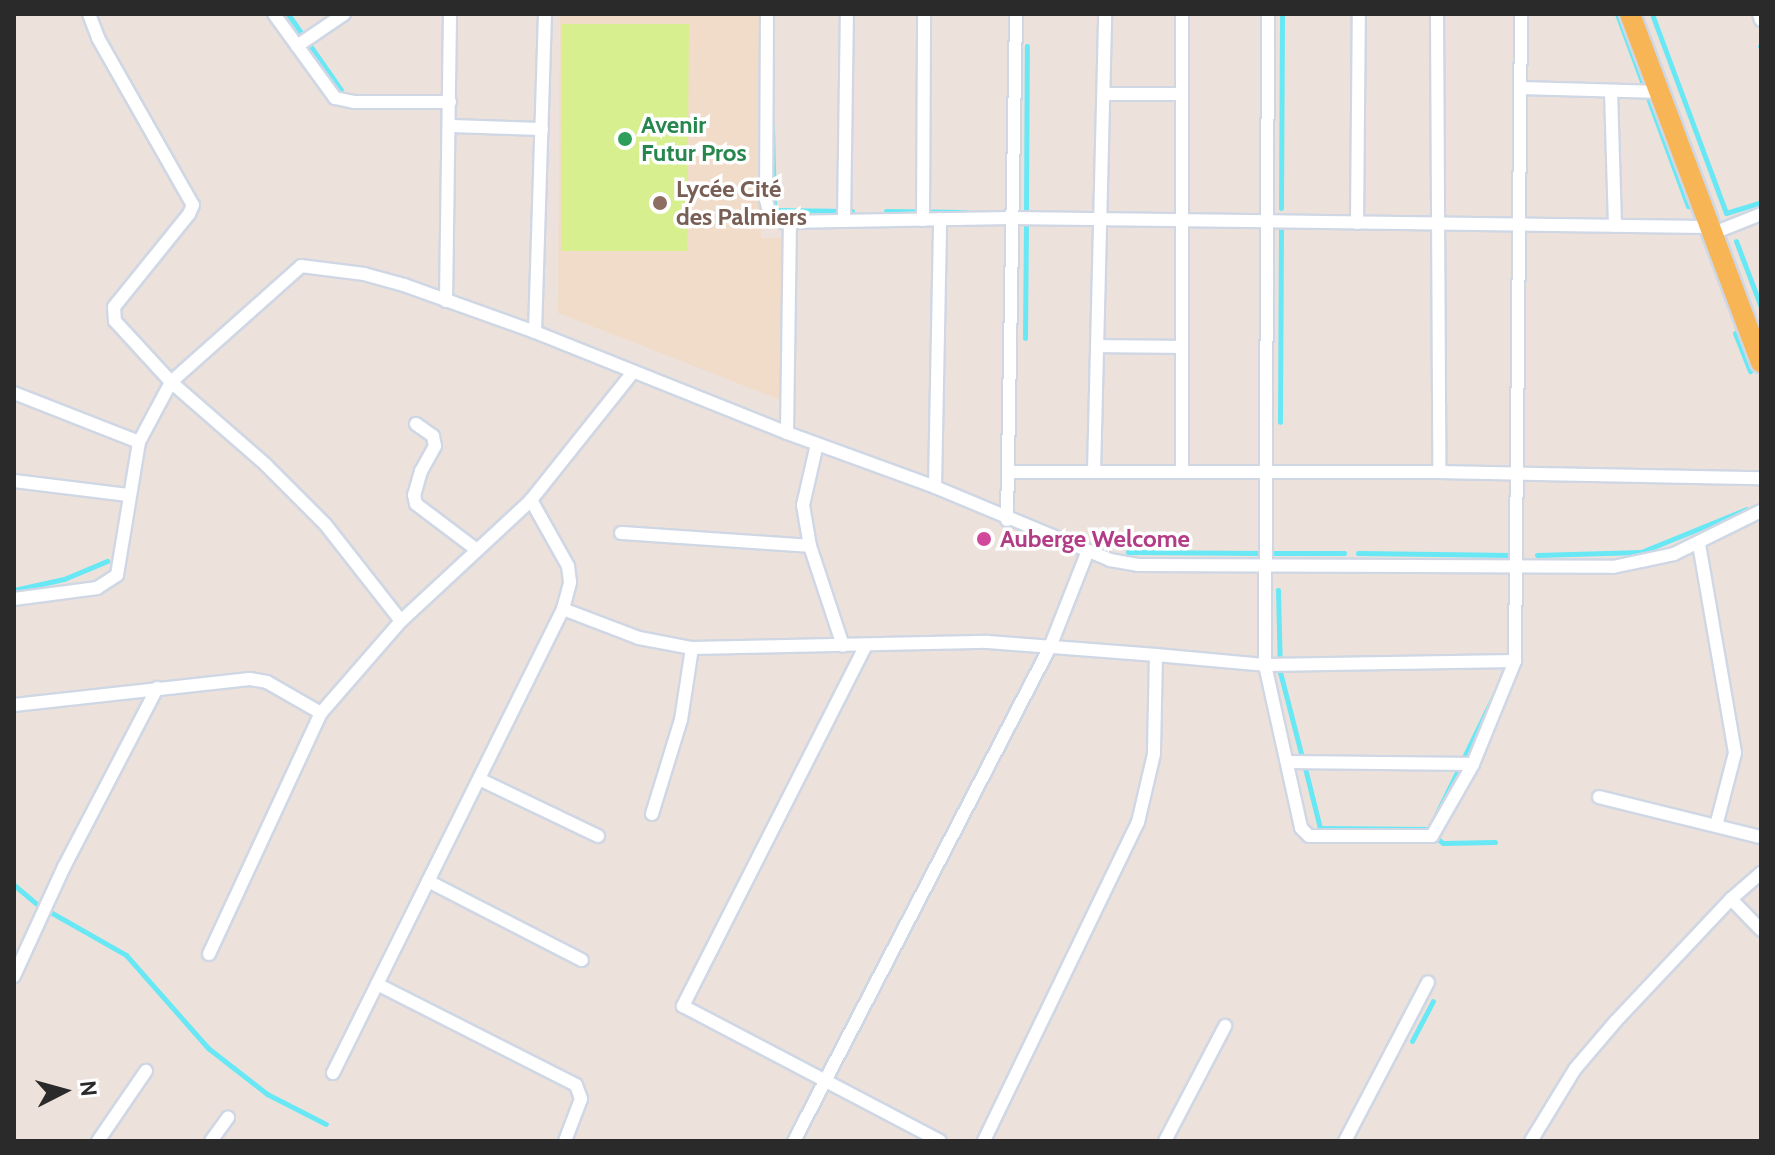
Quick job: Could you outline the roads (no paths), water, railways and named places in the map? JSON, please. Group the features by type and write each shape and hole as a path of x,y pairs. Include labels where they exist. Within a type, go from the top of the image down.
{"main road":[{"path":"1630,14 1761,362"}],"street":[{"path":"89,14 98,38 191,197 189,214 114,307 115,321 171,382 266,465 325,524 401,621"},
{"path":"274,14 335,98 354,102 450,102"},
{"path":"297,46 344,14"},
{"path":"446,301 450,14"},
{"path":"535,332 545,14"},
{"path":"767,14 766,200 775,220 1265,220 1709,230 1761,214"},
{"path":"844,221 847,14"},
{"path":"923,220 924,14"},
{"path":"1007,520 1016,14"},
{"path":"1094,472 1105,14"},
{"path":"1182,14 1182,472"},
{"path":"1268,14 1263,566 1265,665 1304,833 1425,839 1436,832 1473,764 1515,661 1521,14"},
{"path":"1357,223 1359,14"},
{"path":"1437,14 1439,472"},
{"path":"1759,14 1761,20"},
{"path":"1520,88 1661,92"},
{"path":"1611,91 1615,226"},
{"path":"1104,94 1181,94"},
{"path":"450,126 542,129"},
{"path":"935,487 940,219"},
{"path":"787,433 790,222"},
{"path":"14,599 97,588 109,583 120,563 128,495 139,442 171,382 301,266 364,274 535,332 787,433 935,487 1087,553 1138,565 1613,567 1646,562 1699,544 1761,511"},
{"path":"1097,346 1182,347"},
{"path":"209,954 321,713 401,621 531,500 633,372"},
{"path":"14,393 139,442"},
{"path":"416,424 433,436 435,446 421,471 414,495 416,504 477,550"},
{"path":"817,444 803,505 810,546 843,646"},
{"path":"1008,472 1439,472 1761,478"},
{"path":"14,481 128,495"},
{"path":"333,1073 563,609 570,582 568,566 531,500"},
{"path":"621,533 810,546"},
{"path":"1699,544 1735,753 1716,826"},
{"path":"794,1141 1050,647 1087,553"},
{"path":"563,609 639,638 692,648 988,642 1265,665 1515,661"},
{"path":"866,645 683,1006 940,1141"},
{"path":"652,814 681,720 692,648"},
{"path":"984,1141 1138,822 1154,754 1156,655"},
{"path":"14,705 250,679 267,682 321,713"},
{"path":"14,976 64,867 157,688"},
{"path":"1289,762 1473,764"},
{"path":"479,779 598,836"},
{"path":"1599,797 1761,837"},
{"path":"1531,1141 1575,1069 1657,975 1731,899 1761,873"},
{"path":"428,881 582,960"},
{"path":"1731,899 1761,930"},
{"path":"1345,1141 1428,982"},
{"path":"377,984 576,1085 581,1099 565,1141"},
{"path":"1165,1141 1225,1026"},
{"path":"98,1141 146,1071"},
{"path":"211,1141 228,1118"}],"waterway":[{"path":"288,14 341,90"},
{"path":"1281,208 1282,14"},
{"path":"1617,14 1688,206"},
{"path":"1652,14 1726,213 1761,202"},
{"path":"1026,211 1027,46"},
{"path":"772,126 774,210 852,211"},
{"path":"886,211 966,212"},
{"path":"1025,338 1026,220"},
{"path":"1280,422 1281,228"},
{"path":"1736,241 1761,307"},
{"path":"1735,333 1750,371"},
{"path":"1537,555 1641,552 1747,509"},
{"path":"1128,552 1260,553"},
{"path":"1273,553 1344,553"},
{"path":"1358,553 1512,555"},
{"path":"14,590 64,579 107,561"},
{"path":"1278,590 1280,672 1303,761"},
{"path":"1464,757 1499,685"},
{"path":"1305,768 1320,828 1429,829 1459,768"},
{"path":"1439,840 1443,843 1495,842"},
{"path":"14,885 38,905 126,955 208,1048 267,1094 326,1124"},
{"path":"1412,1041 1433,1001"}],"place":[{"name":"Avenir Futur Pros","path":"625,139"},
{"name":"Lycée Cité des Palmiers","path":"660,203"},
{"name":"Auberge Welcome","path":"984,539"}]}
